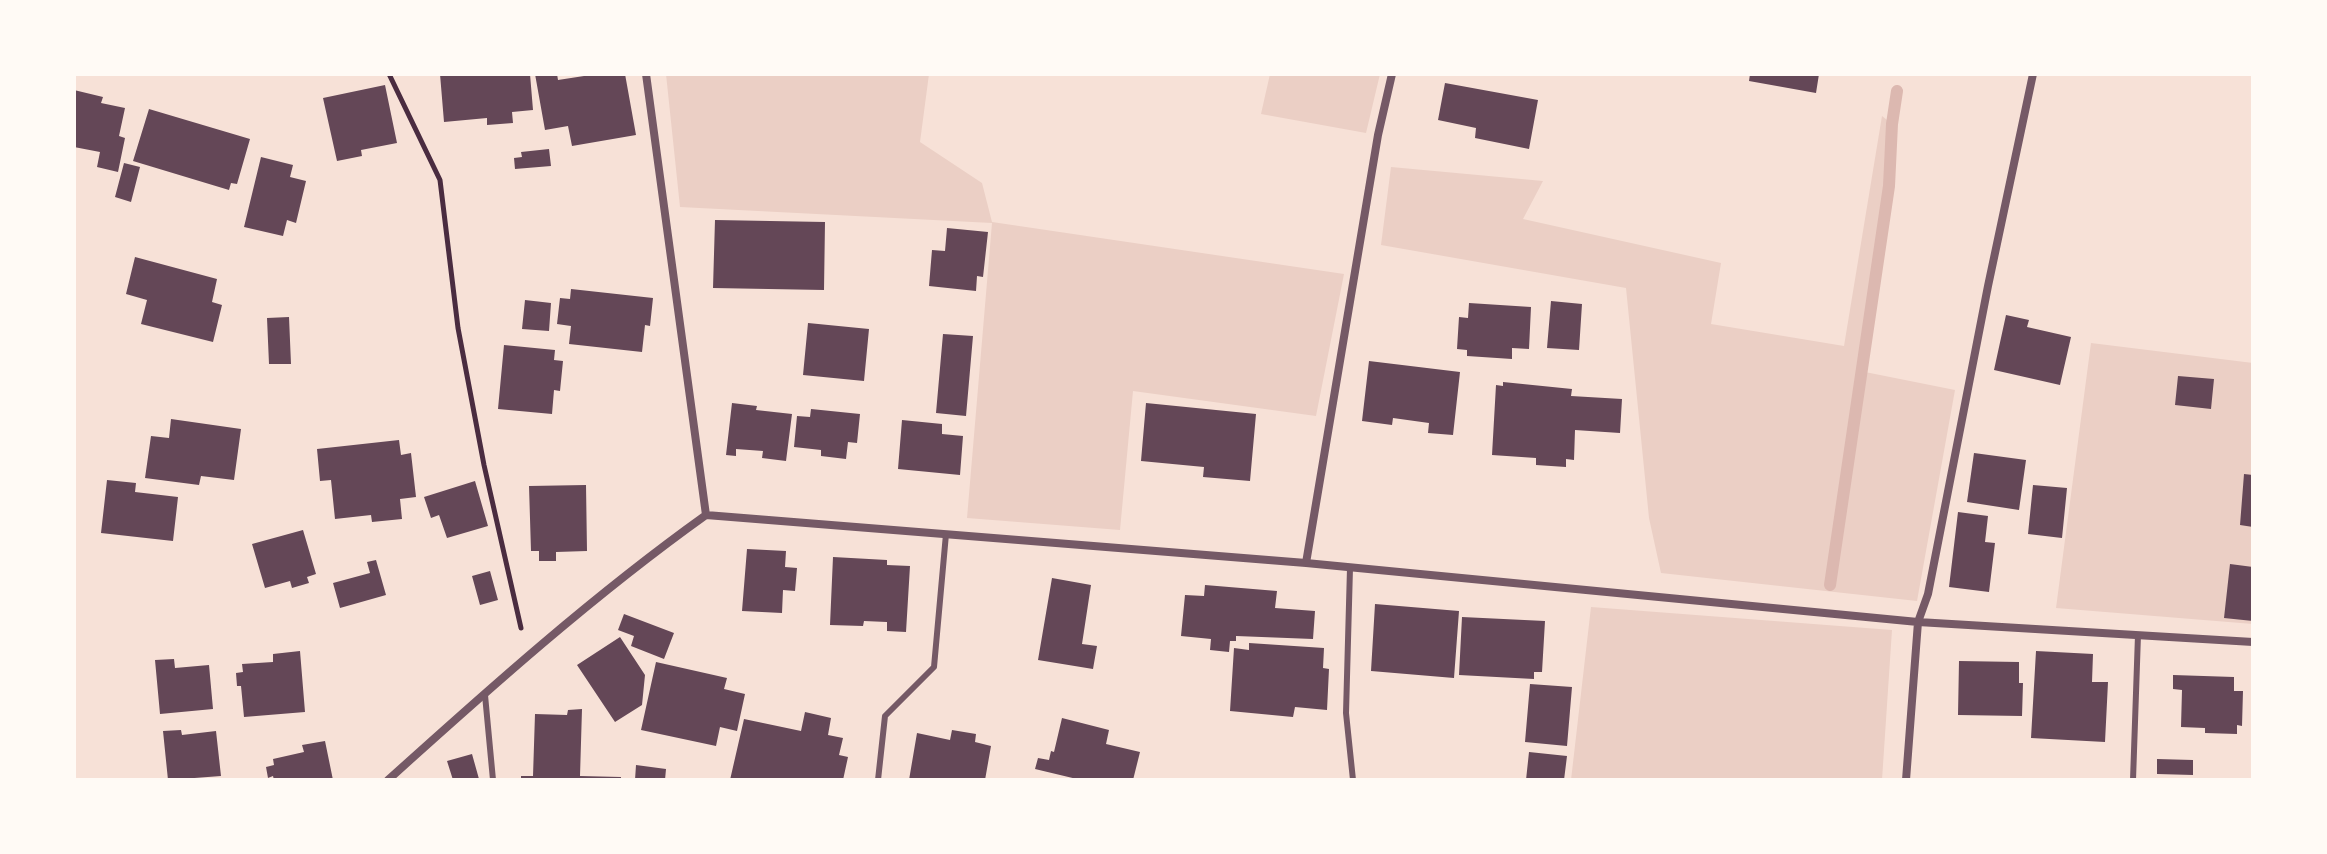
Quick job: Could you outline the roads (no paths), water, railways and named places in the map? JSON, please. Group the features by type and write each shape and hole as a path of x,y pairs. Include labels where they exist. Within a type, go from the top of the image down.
{"street":[{"path":"646,74 706,515"},
{"path":"1306,563 1378,135 1392,74"},
{"path":"1906,780 1918,622 1928,594 2033,74"},
{"path":"388,780 530,656 655,552 706,515 1306,563 1918,622 2253,642"}],"lane":[{"path":"878,780 885,716 934,667 946,534"},
{"path":"1350,568 1346,713 1353,780"},
{"path":"2133,780 2138,635"},
{"path":"485,695 493,780"}],"waterway":[{"path":"1830,585 1889,186 1897,91"}]}
